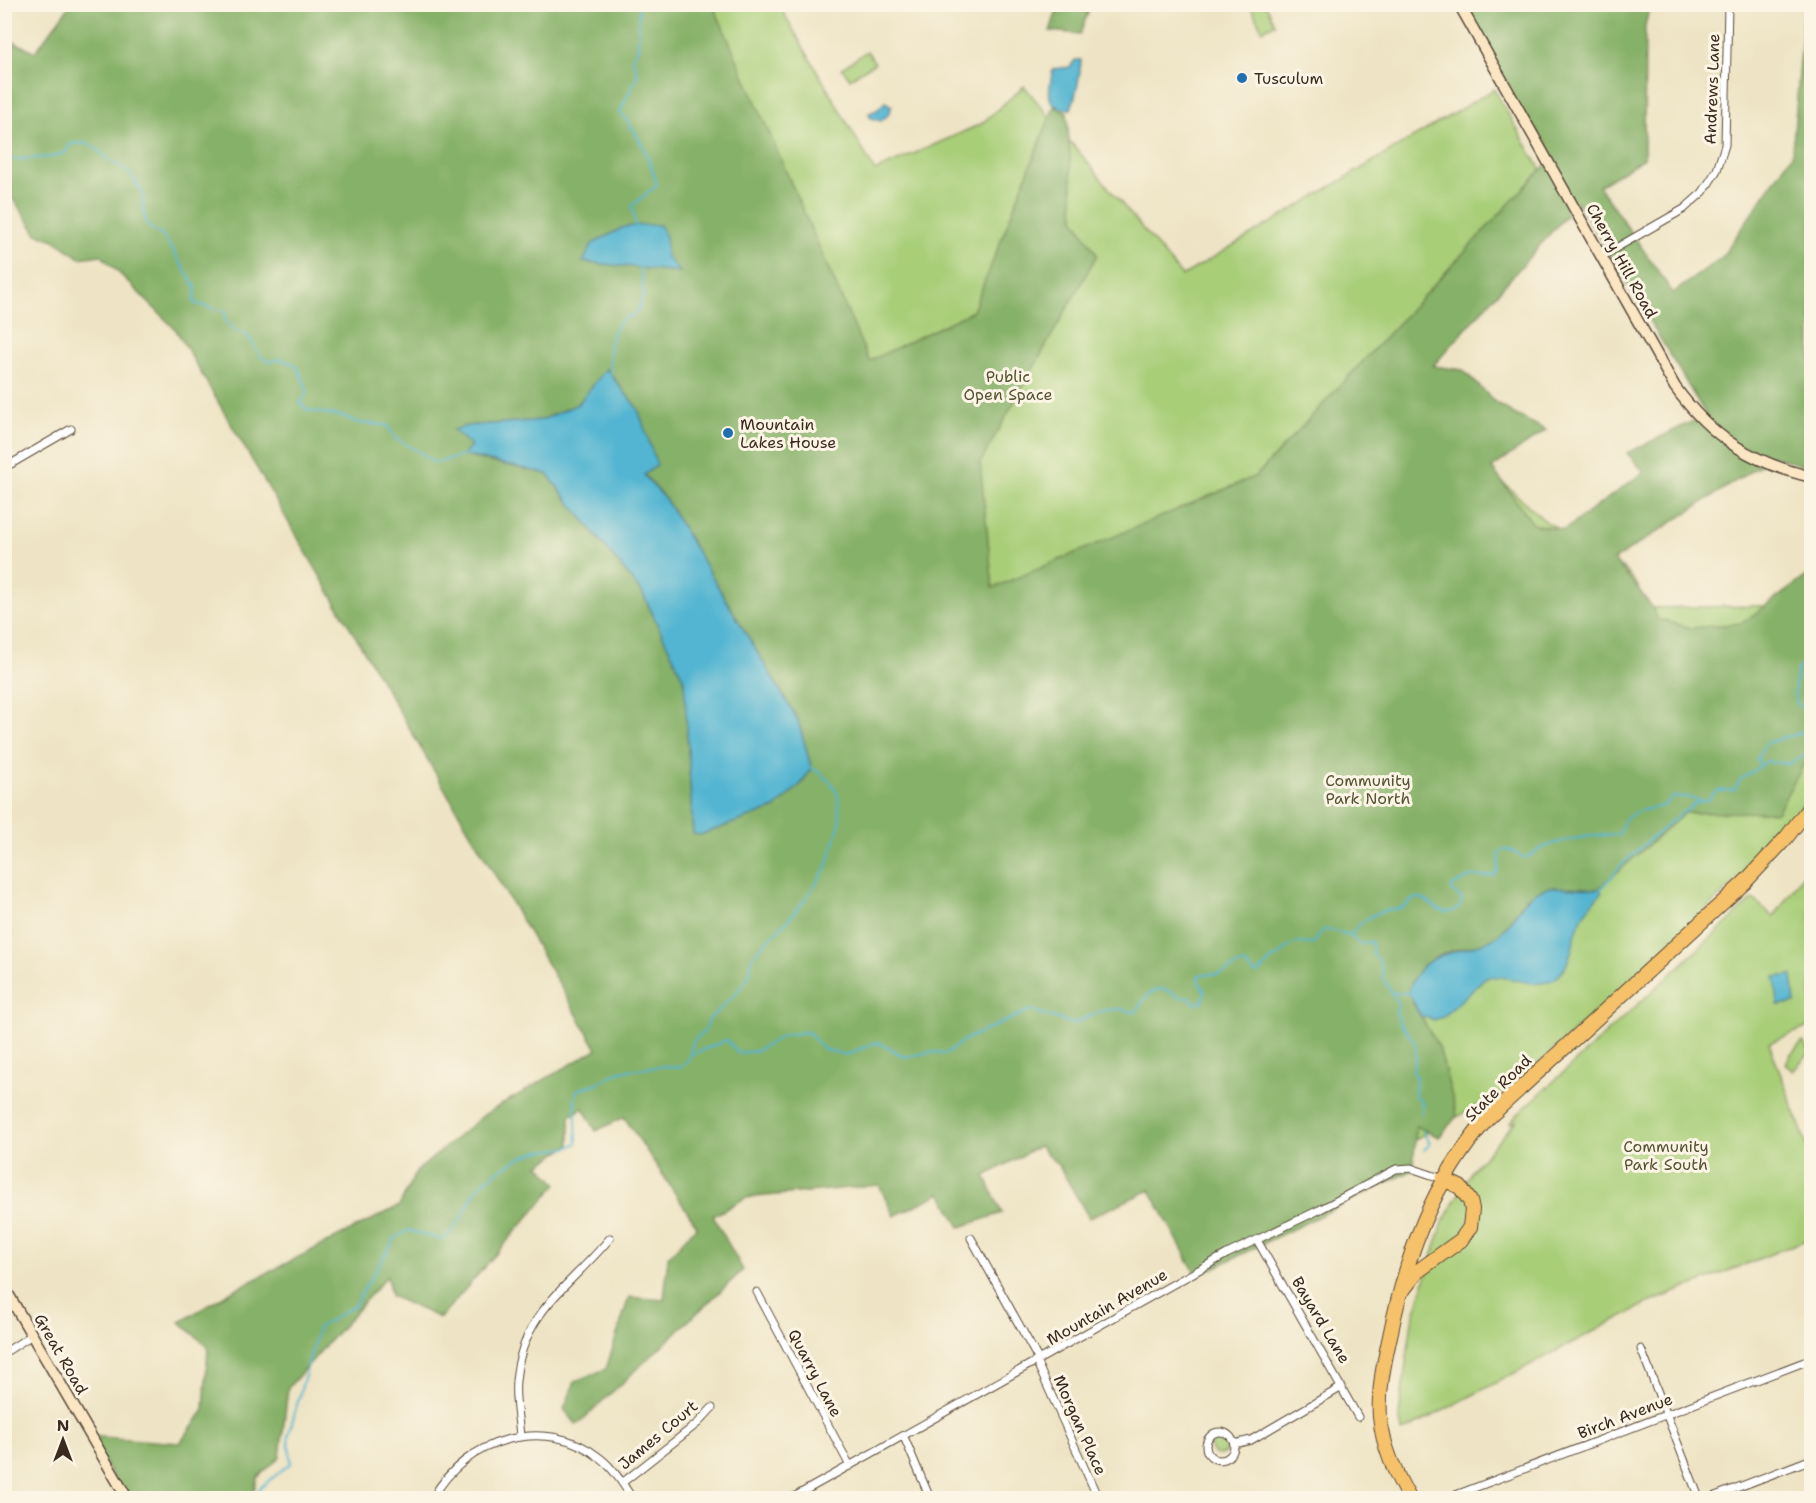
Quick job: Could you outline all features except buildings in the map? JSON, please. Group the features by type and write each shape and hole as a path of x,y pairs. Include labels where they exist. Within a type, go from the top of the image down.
{"highway":[{"name":"State Road","path":"1409,1498 1391,1462 1383,1435 1380,1397 1382,1376 1396,1306 1415,1240 1443,1179 1470,1139 1488,1118 1745,882 1786,838 1812,804"},
{"path":"1396,1306 1409,1281 1418,1271 1461,1240 1470,1227 1472,1209 1466,1193 1460,1187 1443,1179"}],"street":[{"name":"Cherry Hill Road","path":"1459,4 1675,387 1702,420 1736,447 1754,458 1812,477"},
{"name":"Andrews Lane","path":"1602,256 1684,209 1703,192 1717,170 1725,145 1728,4"},
{"path":"4,468 71,429"},
{"name":"Mountain Avenue","path":"792,1498 1037,1362 1097,1326 1396,1169 1411,1168 1443,1179"},
{"path":"520,1437 516,1382 528,1336 549,1301 592,1261 610,1238"},
{"name":"Morgan Place","path":"971,1238 1037,1357 1037,1362 1098,1498"},
{"name":"Bayard Lane","path":"1257,1240 1359,1418"},
{"name":"Great Road","path":"4,1287 127,1498"},
{"name":"Quarry Lane","path":"757,1292 850,1466"},
{"path":"4,1353 32,1335"},
{"path":"1641,1349 1699,1498"},
{"name":"Birch Avenue","path":"1448,1498 1812,1359"},
{"path":"1234,1444 1251,1440 1342,1387"},
{"name":"James Court","path":"622,1483 698,1423 711,1408"},
{"path":"1217,1432 1226,1433 1234,1444 1233,1453 1225,1460 1215,1460 1206,1449 1209,1437 1217,1432"},
{"path":"433,1498 443,1483 469,1458 496,1443 520,1437 551,1437 577,1444 600,1458 632,1498"},
{"path":"904,1437 930,1498"},
{"path":"1710,1498 1812,1459"}],"green space":[{"path":"71,4 719,5 715,9 869,361 973,311 1054,106 1067,112 1074,218 1097,255 980,463 993,588 1256,476 1549,161 1460,5 1650,5 1645,26 1644,158 1599,186 1673,293 1722,257 1792,155 1805,5 1811,5 1811,468 1774,456 1614,560 1644,597 1657,619 1691,628 1742,623 1811,573 1811,752 1777,812 1685,813 1598,889 1568,887 1526,898 1502,932 1486,943 1447,952 1423,966 1410,987 1412,1002 1439,1047 1457,1116 1439,1137 1416,1126 1413,1170 1197,1276 1150,1190 1089,1218 1059,1166 1039,1146 985,1176 1002,1213 960,1227 941,1193 894,1216 879,1185 745,1198 713,1216 743,1270 577,1425 564,1409 575,1381 606,1369 629,1297 664,1300 668,1257 697,1226 624,1117 596,1131 583,1108 570,1116 570,1145 539,1165 557,1184 440,1318 391,1296 387,1276 288,1388 280,1457 257,1478 252,1498 125,1498 89,1436 180,1443 204,1410 208,1347 180,1322 232,1291 399,1206 417,1171 485,1114 597,1049 176,330 101,255 80,258 54,240 37,234 14,200 5,196 4,37 35,52","holes":["1578,202 1706,415 1627,453 1644,472 1564,530 1533,524 1492,468 1546,430 1496,403 1463,370 1433,366","607,369 638,409 642,424 644,474 666,500 798,720 811,768 802,783 775,808 700,835 693,834 684,680 643,594 547,474 463,456 472,445 454,430 466,426 542,420 578,404"]},
{"path":"554,5 779,5 875,171 981,124 1024,86 1182,276 1494,89 1567,215 1418,369 1457,440 1545,521 1624,569 1638,586 1646,608 1811,605 1811,794 1772,845 1737,881 1512,1088 1251,1226 1188,1262 1183,1247 1116,1131 200,361"},
{"path":"1059,5 1091,5 1080,34 1050,31"},
{"path":"1250,5 1266,5 1275,24 1262,30"},
{"path":"867,51 875,63 850,79 842,68"},
{"name":"Community Park South","path":"1811,863 1811,1026 1769,1043 1811,1156 1811,1238 1646,1304 1402,1432 1399,1415 1412,1321 1443,1222 1472,1170 1516,1121 1510,1123 1518,1114 1753,899 1774,917"},
{"path":"1803,1042 1811,1052 1793,1071 1786,1065 1790,1055"},
{"path":"1215,1437 1223,1437 1228,1442 1226,1453 1215,1455 1210,1450 1210,1442"}],"water":[{"path":"1075,60 1081,60 1071,109 1055,106 1049,90 1053,69 1070,67"},
{"path":"885,102 892,106 888,115 881,121 870,118 869,113 877,110"},
{"path":"660,225 666,237 666,256 680,272 583,262 592,244 624,227"},
{"path":"606,369 638,409 657,465 644,475 666,500 798,720 810,763 811,768 802,783 775,808 700,835 693,834 684,680 643,594 547,474 463,455 471,445 453,430 466,426 542,420 578,404"},
{"path":"1549,887 1598,889 1602,892 1582,917 1568,961 1558,976 1542,983 1486,977 1443,1017 1434,1020 1421,1016 1408,993 1415,977 1424,966 1435,958 1488,941 1507,927 1526,900 1539,890"},
{"path":"1792,975 1795,1003 1778,1005 1775,977"}],"waterway":[{"path":"636,228 632,206 657,185 643,146 620,112 638,74 632,57 638,49 639,4"},
{"path":"4,160 51,157 66,152 70,144 84,143 93,146 130,173 142,192 144,215 149,227 164,237 196,288 194,303 226,312 225,321 238,332 247,335 261,357 270,362 281,359 297,366 308,392 300,403 307,410 345,417 358,423 387,425 395,438 435,463 465,455"},
{"path":"610,375 611,338 623,319 637,313 644,293 640,266"},
{"path":"1760,765 1757,758 1766,743 1806,731 1808,726 1806,711 1797,703 1794,695 1797,670 1806,661 1812,629"},
{"path":"1597,892 1619,867 1681,813 1695,804 1710,799 1711,795 1718,791 1735,790 1740,780 1767,761 1788,764 1812,752"},
{"path":"257,1498 260,1488 291,1463 288,1437 318,1328 355,1305 395,1238 408,1230 442,1240 450,1234 475,1193 491,1176 530,1154 567,1148 577,1143 575,1099 577,1090 598,1083 620,1071 666,1066 679,1068 688,1060 694,1040 705,1031 710,1018 733,997 748,978 753,955 804,901 827,867 840,822 838,795 832,784 819,772 808,767"},
{"path":"690,1055 727,1040 738,1053 756,1051 784,1035 808,1032 823,1049 846,1055 877,1042 905,1057 930,1052 947,1053 964,1040 1030,1010 1074,1024 1106,1010 1120,1009 1136,1012 1148,995 1161,989 1170,991 1179,997 1190,998 1196,1004 1202,1002 1205,992 1198,976 1221,973 1244,964 1256,974 1293,944 1313,944 1321,932 1326,929 1351,935 1360,924 1372,916 1403,907 1416,898 1424,899 1441,911 1453,911 1460,907 1462,899 1452,891 1452,886 1470,877 1494,876 1498,870 1500,851 1510,850 1526,857 1542,848 1570,839 1620,834 1624,819 1638,811 1663,806 1673,797 1687,797 1700,801"},
{"path":"1351,935 1359,944 1372,942 1373,955 1379,959 1384,980 1398,1004 1396,1012 1400,1024 1415,1043 1416,1055 1413,1072 1416,1077 1415,1096 1422,1101 1422,1114"},
{"path":"1393,993 1409,993"},
{"path":"1423,1131 1430,1144 1424,1150"}],"place":[{"name":"Tusculum","path":"1242,78"},
{"name":"Mountain Lakes House","path":"728,433"}],"park label":[{"name":"Public Open Space","path":"1008,385"},
{"name":"Community Park North","path":"1368,789"}]}
